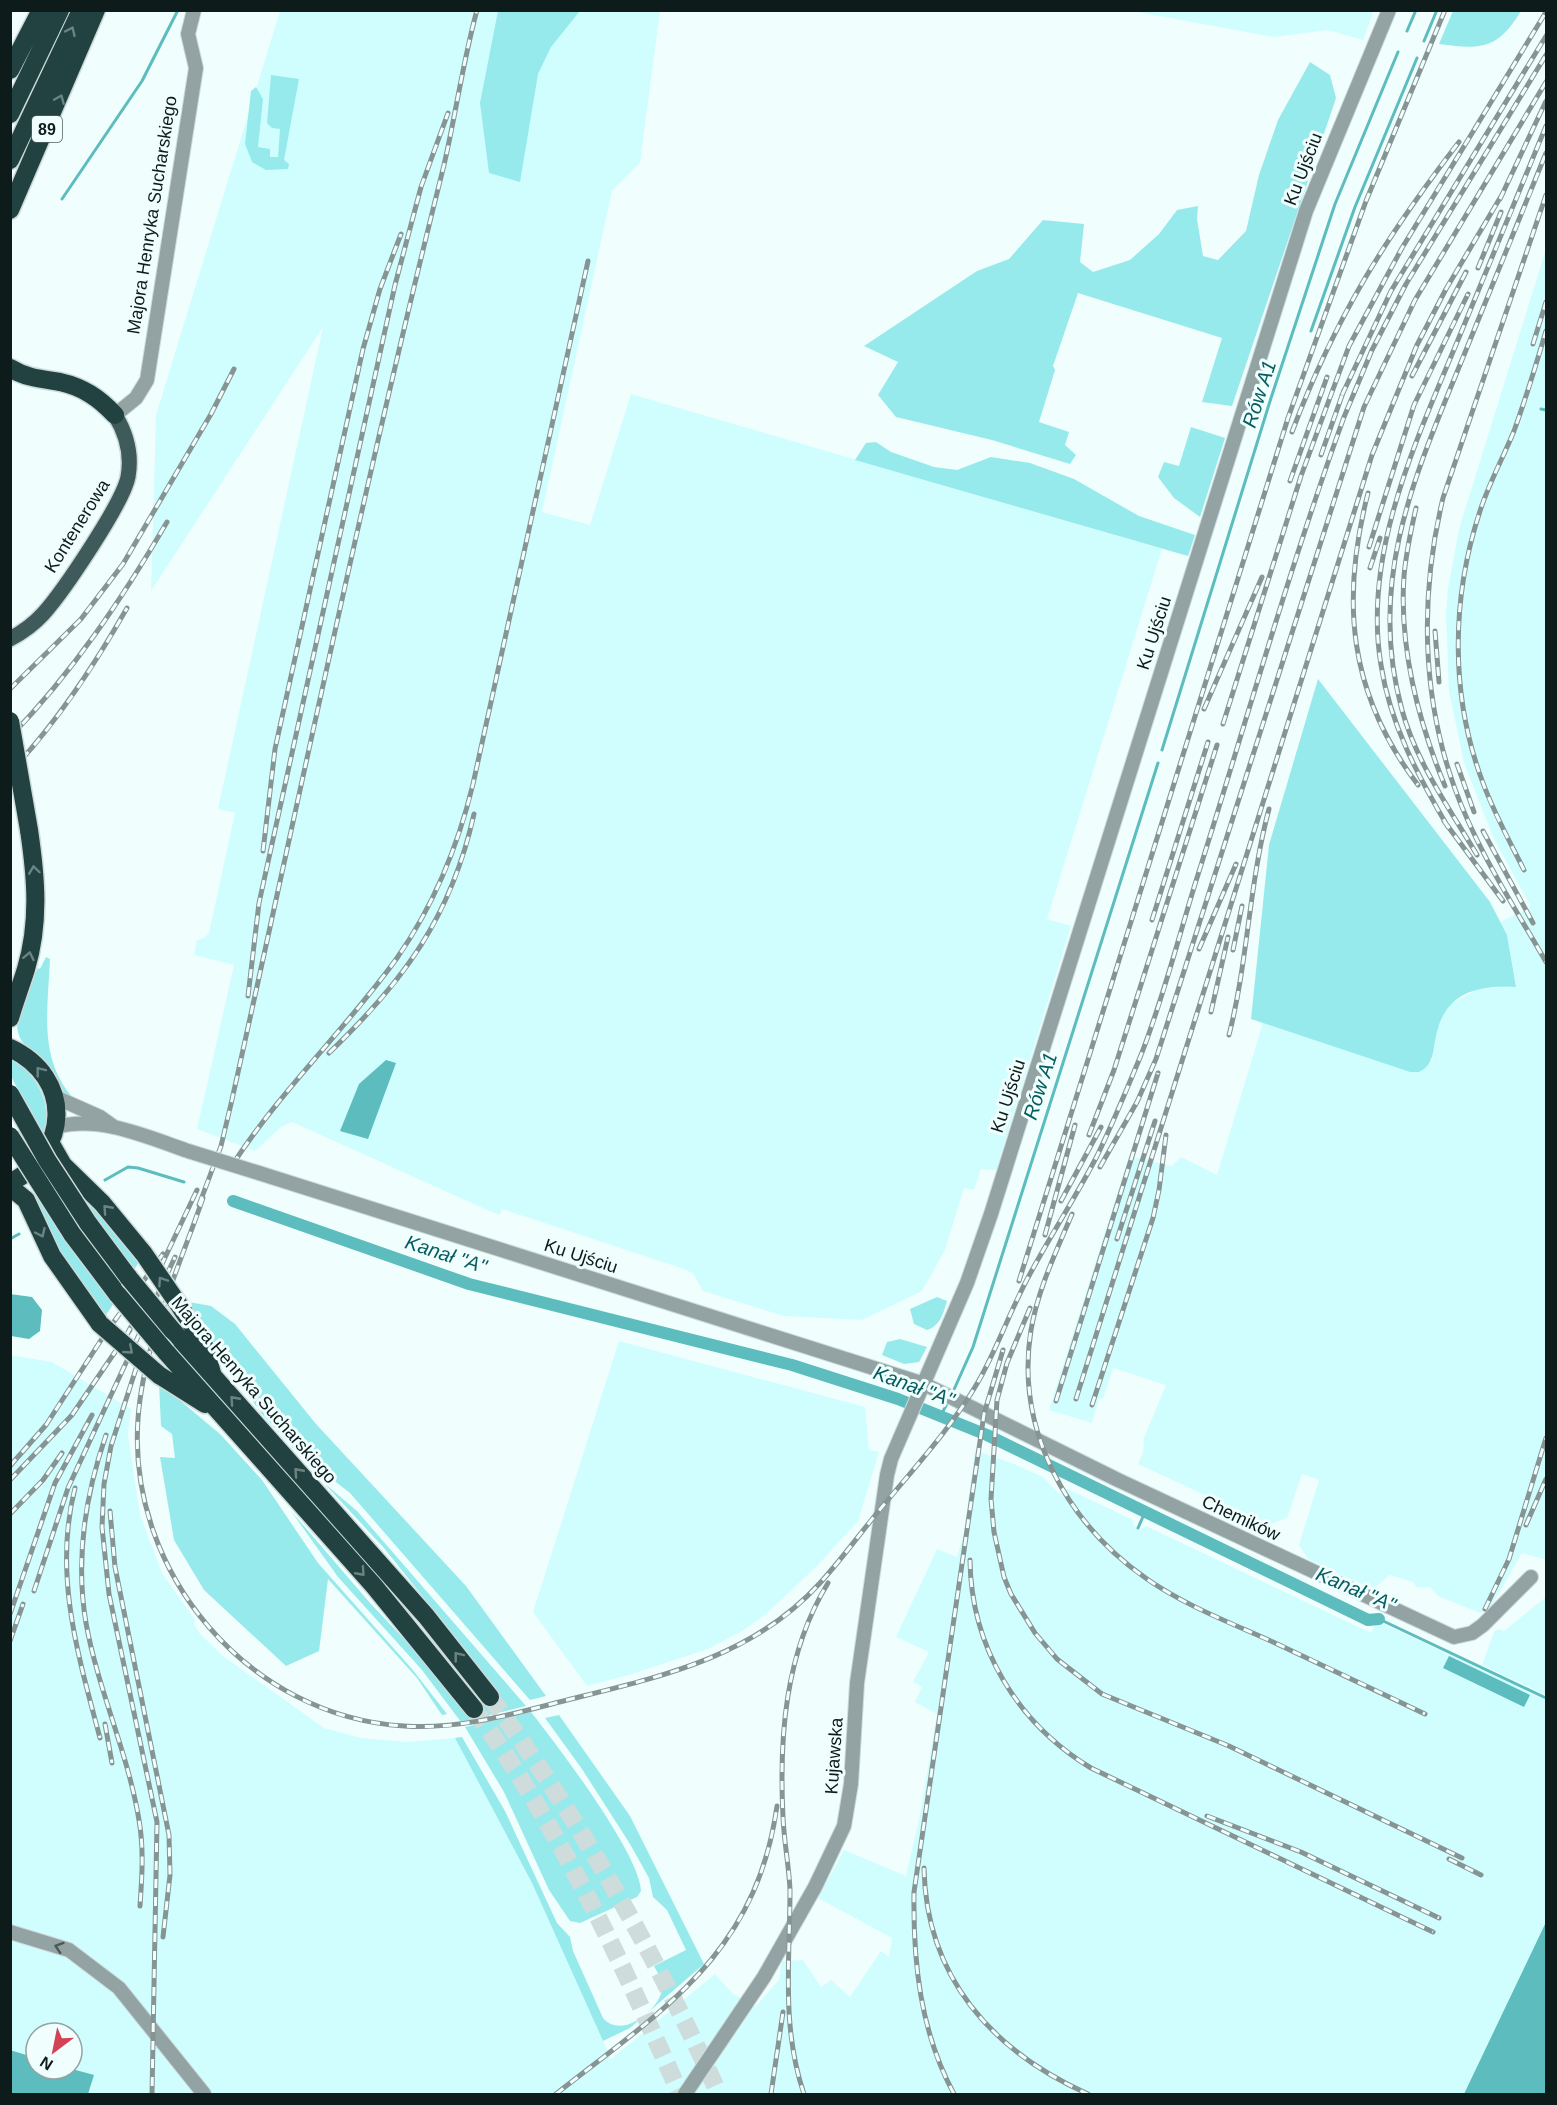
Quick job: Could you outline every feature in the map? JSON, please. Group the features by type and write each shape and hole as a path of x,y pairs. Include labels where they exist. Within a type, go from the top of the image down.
{"highway":[{"path":"10,70 41,10"},
{"path":"10,114 60,10"},
{"path":"10,160 81,10"},
{"name":"89","path":"10,210 96,10"},
{"path":"10,368 19,379 83,389 99,399 115,415"},
{"path":"10,721 36,880 36,910 26,968 10,1018"},
{"path":"10,1027 14,1050 43,1073 55,1097 54,1135 63,1165 102,1203 144,1254 203,1342 214,1378"},
{"name":"Majora Henryka Sucharskiego","path":"10,1094 46,1160 88,1223 129,1278 214,1378 426,1616 490,1697"},
{"path":"54,1135 36,1166 10,1185 26,1200 52,1256 100,1324 173,1386 217,1410"},
{"path":"10,1136 72,1234 118,1295 401,1617 474,1709"}],"main road":[{"name":"Kontenerowa","path":"10,639 30,626 51,605 119,501 128,476 129,461 125,435 115,415"}],"street":[{"name":"Majora Henryka Sucharskiego","path":"115,415 136,398 147,380 196,68 188,34 194,10"},
{"name":"Ku Ujściu","path":"54,1135 76,1121 114,1127 924,1384 967,1283 991,1214 1306,211 1389,10"},
{"name":"Ku Ujściu","path":"55,1097 100,1117 114,1127"},
{"name":"Chemików","path":"924,1384 1454,1637 1472,1633 1483,1625 1531,1577"},
{"name":"Kujawska","path":"685,2094 764,1977 822,1874 844,1826 851,1784 857,1683 887,1475 924,1384"},
{"path":"10,1932 69,1950 102,1974 133,2004 204,2094"}],"shaded area":[{"path":"1374,10 1363,40 1328,30 1274,37 1132,11"},
{"path":"1453,10 1521,11 1513,24 1496,40 1488,44 1467,47 1439,44"},
{"path":"280,11 660,11 640,163 612,191 542,512 590,525 631,394 1162,549 1047,919 1071,926 996,1170 981,1169 974,1190 964,1188 945,1250 922,1291 862,1320 784,1316 703,1291 693,1273 502,1209 500,1215 292,1122 281,1127 255,1151 197,1129 234,965 194,955 197,940 209,933 235,813 218,809 323,327 151,591 156,415"},
{"path":"498,11 580,11 551,47 538,74 520,182 489,173 480,103"},
{"path":"1310,62 1330,75 1336,98 1232,406 1202,402 1222,338 1078,293 1053,366 1055,370 1039,422 1069,432 1065,445 1076,455 1070,464 992,440 896,417 878,395 898,362 864,346 977,271 1009,259 1043,220 1084,224 1080,262 1093,272 1130,260 1159,234 1177,210 1198,206 1197,219 1203,256 1218,260 1246,231 1259,175 1278,120"},
{"path":"271,75 299,79 284,160 289,164 288,169 266,170 252,162 245,144 251,91 256,87 263,99 258,147 270,149 270,157 278,157 280,129 272,128 267,123"},
{"path":"1546,249 1546,1560 1522,1553 1489,1610 1480,1613 1438,1596 1430,1587 1416,1587 1413,1582 1390,1575 1378,1585 1370,1588 1308,1559 1299,1545 1319,1480 1302,1474 1287,1518 1269,1525 1138,1464 1143,1452 1144,1438 1166,1385 1113,1368 1103,1399 1099,1398 1092,1423 1049,1410 1129,1156 1172,1166 1181,1157 1217,1175 1263,1023 1410,1072 1419,1072 1432,1060 1436,1034 1444,1012 1451,1004 1478,989 1516,987 1507,935 1500,922 1530,908 1530,905 1493,837 1464,763 1449,691 1446,614 1448,589 1459,529"},
{"path":"1191,427 1225,438 1200,517 1174,498 1158,477 1164,462 1179,466"},
{"path":"876,442 891,452 934,467 957,470 991,457 1030,463 1074,479 1139,516 1195,535 1188,556 855,460 866,443"},
{"path":"1318,679 1490,902 1507,935 1516,987 1476,990 1455,1001 1440,1021 1428,1065 1419,1072 1410,1072 1251,1019 1269,845"},
{"path":"46,957 50,959 47,1016 50,1053 64,1086 77,1102 62,1090 45,1064 24,1044 17,1026 24,995"},
{"path":"11,1058 29,1073 41,1092 46,1114 43,1138 11,1076"},
{"path":"386,1060 396,1063 368,1139 340,1131 359,1084"},
{"path":"73,1188 86,1195 140,1260 134,1270"},
{"path":"37,1197 114,1303 104,1318 74,1281 33,1203"},
{"path":"10,1294 32,1297 42,1310 40,1331 29,1339 11,1336"},
{"path":"937,1297 947,1301 938,1322 927,1330 914,1324 910,1309"},
{"path":"183,1301 211,1306 235,1324 316,1424 466,1586 546,1696 530,1700 350,1493 295,1450 261,1413"},
{"path":"900,1339 927,1347 919,1362 904,1364 882,1355 887,1342"},
{"path":"619,1341 865,1407 869,1450 879,1452 858,1521 817,1566 767,1613 744,1630 708,1649 587,1686 533,1612"},
{"path":"10,1355 52,1362 131,1409 128,1435 140,1515 162,1573 195,1620 194,1624 200,1634 223,1656 324,1728 361,1738 407,1742 455,1738 532,1883 611,2059 715,1974 732,1993 755,2007 779,1980 782,1961 803,1960 821,1987 831,1980 850,1997 881,1951 889,1957 892,1938 818,1898 844,1850 906,1876 920,1815 937,1714 915,1702 922,1687 913,1682 929,1652 896,1637 937,1549 957,1557 964,1533 975,1450 1043,1477 1059,1494 1067,1489 1072,1491 1133,1520 1134,1526 1141,1529 1146,1526 1371,1633 1375,1625 1384,1624 1546,1700 1546,1922 1464,2094 88,2094 93,2076 84,2073 84,2021 24,2021 24,2054 11,2050"},
{"path":"159,1383 220,1434 262,1480 318,1563 412,1669 447,1714 442,1715 417,1678 328,1579 319,1651 286,1666 204,1590 174,1540 160,1457 175,1458 172,1434 161,1426"},
{"path":"323,1482 357,1511 526,1706 461,1722 422,1670 338,1577 291,1511 370,1603 421,1657 466,1714 498,1691 384,1548"},
{"path":"1546,1597 1546,1695 1482,1665 1494,1632 1498,1629 1504,1631"},
{"path":"1449,1656 1530,1695 1524,1707 1443,1668"},
{"path":"531,1712 577,1773 613,1827 637,1874 641,1891 637,1897 580,1923 570,1921 549,1890 504,1792 465,1727"},
{"path":"559,1715 630,1816 704,1964 651,2010 656,2004 662,1988 654,1966 686,1950 667,1910 653,1897 649,1878 630,1844 582,1769 545,1718"},
{"path":"462,1737 505,1811 557,1923 570,1937 573,1951 603,2018 611,2024 621,2026 644,2016 630,2028 603,2041 532,1883 455,1738"},
{"path":"1546,1922 1546,2094 1464,2094"},
{"path":"10,2050 24,2054 24,2081 84,2081 84,2072 94,2075 88,2094 11,2094"}],"waterway":[{"path":"62,199 142,81 178,10"},
{"name":"Rów A1","path":"1407,31 1416,10"},
{"path":"1424,41 1437,10"},
{"name":"Rów A1","path":"1162,750 1271,398 1335,204 1398,52"},
{"path":"1311,331 1355,207 1417,58"},
{"path":"1541,409 1546,410"},
{"name":"Rów A1","path":"952,1394 973,1347 1158,763"},
{"name":"Kanał \"A\"","path":"105,1180 128,1167 184,1182"},
{"name":"Kanał \"A\"","path":"233,1201 469,1284 792,1365 898,1399 987,1435 1368,1620 1379,1619"},
{"name":"Kanał \"A\"","path":"10,1239 19,1234"},
{"name":"Rów A1","path":"941,1415 949,1400"},
{"path":"1138,1528 1145,1512"},
{"name":"Kanał \"A\"","path":"1379,1619 1546,1698"}],"tunnel":[{"path":"490,1697 555,1792 615,1889 669,1990 719,2094"},
{"path":"474,1709 534,1801 587,1896 680,2094"}],"railway":[{"path":"199,1205 221,1146 231,1104 361,516 444,165 477,10"},
{"path":"1019,1281 1288,418 1366,201 1445,10"},
{"path":"1223,724 1301,476 1349,346 1402,248 1546,12"},
{"path":"1342,395 1391,291 1546,36"},
{"path":"203,1198 163,1307 147,1363 138,1419 140,1476 153,1531 176,1581 209,1627 249,1666 296,1696 348,1717 404,1726 425,1727 467,1723 509,1715 640,1681 706,1660 766,1629 794,1608 836,1565 933,1446 968,1399 985,1369 1031,1272 1097,1156 1149,1034 1286,590 1344,417 1372,350 1406,284 1546,55"},
{"path":"1100,1167 1137,1102 1156,1059 1364,407 1415,300 1546,82"},
{"path":"1500,199 1546,101"},
{"path":"248,996 259,903 395,285 421,187 448,113"},
{"path":"1448,827 1416,769 1398,729 1385,687 1377,623 1379,580 1387,538 1412,454 1546,126"},
{"path":"1292,432 1326,352 1364,280 1432,177 1459,142"},
{"path":"1477,855 1425,767 1402,710 1392,662 1390,616 1393,572 1402,528 1429,442 1546,153"},
{"path":"1076,1399 1372,455 1417,345 1446,289 1503,193"},
{"path":"1546,195 1443,498 1430,571 1428,607 1430,681 1444,753 1455,789 1485,856 1546,962"},
{"path":"1478,268 1501,212"},
{"path":"263,851 275,749 363,349 380,289 401,234"},
{"path":"233,1164 272,1111 357,1010 397,958 433,896 452,852 473,784 588,261"},
{"path":"1412,376 1466,272"},
{"path":"1369,547 1414,405 1468,294"},
{"path":"1533,344 1546,302"},
{"path":"1524,870 1492,805 1472,750 1460,682 1458,647 1464,578 1470,544 1488,490 1514,431 1546,331"},
{"path":"10,689 81,619 123,564 211,414 234,369"},
{"path":"1290,481 1327,377"},
{"path":"1321,455 1344,390"},
{"path":"1368,493 1359,533 1354,572 1353,609 1357,646 1364,681 1377,716 1395,751 1418,785"},
{"path":"1416,508 1404,576 1404,629 1412,683 1426,736 1445,786"},
{"path":"10,737 55,687 95,634 167,522"},
{"path":"1370,568 1380,538"},
{"path":"1204,709 1262,577"},
{"path":"10,772 74,693 127,608"},
{"path":"1435,631 1439,682"},
{"path":"1152,920 1208,742"},
{"path":"1089,1135 1114,1070 1217,745"},
{"path":"1457,764 1474,812"},
{"path":"1229,1035 1257,865 1269,809"},
{"path":"329,1053 380,1000 421,945 452,885 474,814"},
{"path":"1444,821 1503,901"},
{"path":"1483,831 1533,923"},
{"path":"1199,949 1236,864"},
{"path":"1233,950 1242,906"},
{"path":"1211,1012 1228,937"},
{"path":"1056,1401 1158,1073"},
{"path":"1117,1239 1155,1121"},
{"path":"1045,1235 1075,1125"},
{"path":"1061,1201 1101,1127"},
{"path":"1092,1405 1153,1218 1166,1135"},
{"path":"161,1266 197,1190"},
{"path":"1072,1214 1038,1300 1031,1330 1028,1367 1031,1403 1039,1438 1070,1502 1092,1530 1118,1556 1147,1579 1177,1598 1425,1714"},
{"path":"10,1466 46,1425 105,1334 163,1254"},
{"path":"34,1591 68,1488 175,1257"},
{"path":"1030,1308 1007,1363 997,1400 991,1499 994,1532 1004,1577 1011,1594 1035,1633 1057,1659 1102,1694 1229,1746 1462,1858"},
{"path":"126,1336 139,1312"},
{"path":"10,1480 72,1415 130,1330"},
{"path":"142,1350 111,1446 104,1484 102,1527 109,1594 157,1822 152,2094"},
{"path":"954,2094 933,2046 921,1996 915,1944 914,1892 984,1414 1003,1350"},
{"path":"10,1614 55,1483 92,1415"},
{"path":"106,1435 92,1481 84,1528 83,1599 91,1648 128,1770 139,1820 142,1852 140,1906"},
{"path":"1485,1609 1509,1559 1546,1438"},
{"path":"10,1514 43,1480 62,1453"},
{"path":"1526,1525 1546,1479"},
{"path":"75,1488 69,1520 67,1583 77,1645 100,1738"},
{"path":"110,1511 115,1567 169,1835 170,1875 163,1937"},
{"path":"970,1560 972,1592 989,1652 1003,1680 1020,1705 1041,1729 1065,1750 1091,1768 1433,1932"},
{"path":"804,2094 792,2044 789,2018 790,1890 783,1817 782,1757 784,1726 794,1667 802,1638 828,1583"},
{"path":"10,1641 23,1604"},
{"path":"105,1724 112,1763"},
{"path":"556,2094 668,2005 699,1974 726,1940 749,1901 766,1857 777,1806"},
{"path":"1207,1816 1301,1852 1439,1918"},
{"path":"1449,1859 1481,1875"},
{"path":"924,1868 928,1907 937,1943 951,1976 971,2006 994,2032 1022,2056 1053,2076 1088,2094"},
{"path":"771,2094 783,2012"}]}
